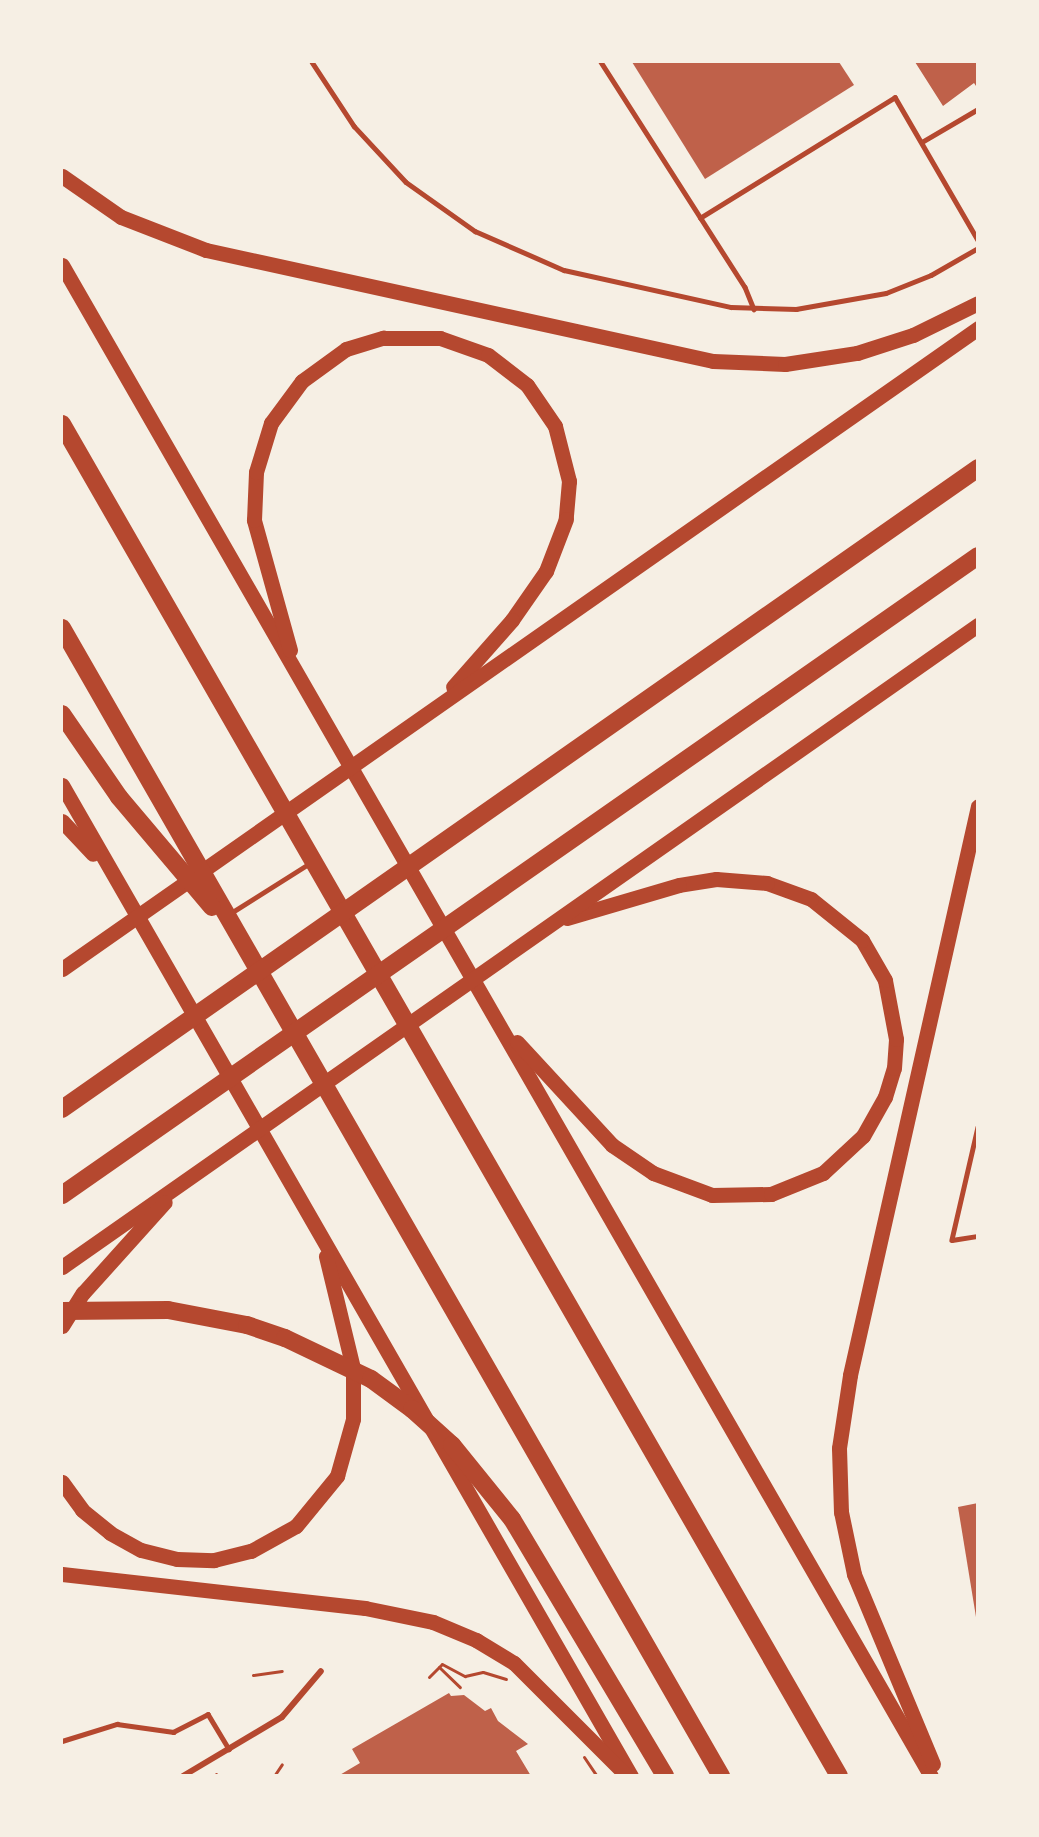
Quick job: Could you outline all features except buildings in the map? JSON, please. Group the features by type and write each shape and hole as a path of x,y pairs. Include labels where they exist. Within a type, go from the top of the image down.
{"highway":[{"path":"62,424 838,1776"},
{"path":"62,1109 978,468"},
{"path":"62,1195 978,556"},
{"path":"62,628 224,917 242,943 721,1776"},
{"path":"62,714 119,797 224,917"},
{"path":"62,1311 125,1308 205,1315 285,1338 371,1379 452,1444 486,1483 565,1604 665,1776"}],"main road":[{"path":"62,176 121,217 206,250 713,361 785,364 857,353 913,335 978,303"},
{"path":"62,265 931,1776"},
{"path":"62,969 978,328"},
{"path":"297,673 254,520 256,472 270,423 302,381 346,350 383,338 440,338 488,355 527,385 555,426 569,481 566,519 546,571 512,620 440,703"},
{"path":"62,1267 978,625"},
{"path":"62,785 629,1776"},
{"path":"938,1776 854,1574 841,1512 839,1448 850,1376 978,806"},
{"path":"62,821 108,869"},
{"path":"497,1019 612,1145 653,1173 698,1192 754,1196 808,1181 851,1150 879,1112 896,1053 891,996 879,966 862,940 811,899 767,883 716,879 679,885 554,922"},
{"path":"62,963 85,953"},
{"path":"62,1326 83,1293 182,1183"},
{"path":"62,1482 82,1510 110,1533 141,1550 177,1559 214,1560 251,1551 304,1517 337,1476 348,1444 354,1407 352,1359 322,1239"},
{"path":"62,1574 365,1608 433,1622 476,1641 514,1663 629,1776"}],"street":[{"path":"183,1776 282,1717 321,1671"}],"lane":[{"path":"312,62 354,126 389,166 430,202 474,231 564,270 754,309 814,308 874,296 925,278 978,248"},
{"path":"601,62 745,287 754,309"},
{"path":"700,218 895,97 978,240"},
{"path":"922,142 978,109"},
{"path":"224,917 313,862"},
{"path":"978,1126 952,1240 978,1236"},
{"path":"62,1741 117,1724 173,1732 208,1714 229,1749"}],"path":[{"path":"429,1677 439,1667 448,1665 465,1676 493,1674 514,1682"},
{"path":"439,1667 460,1687"},
{"path":"253,1674 282,1671"},
{"path":"274,1776 282,1764"}]}
